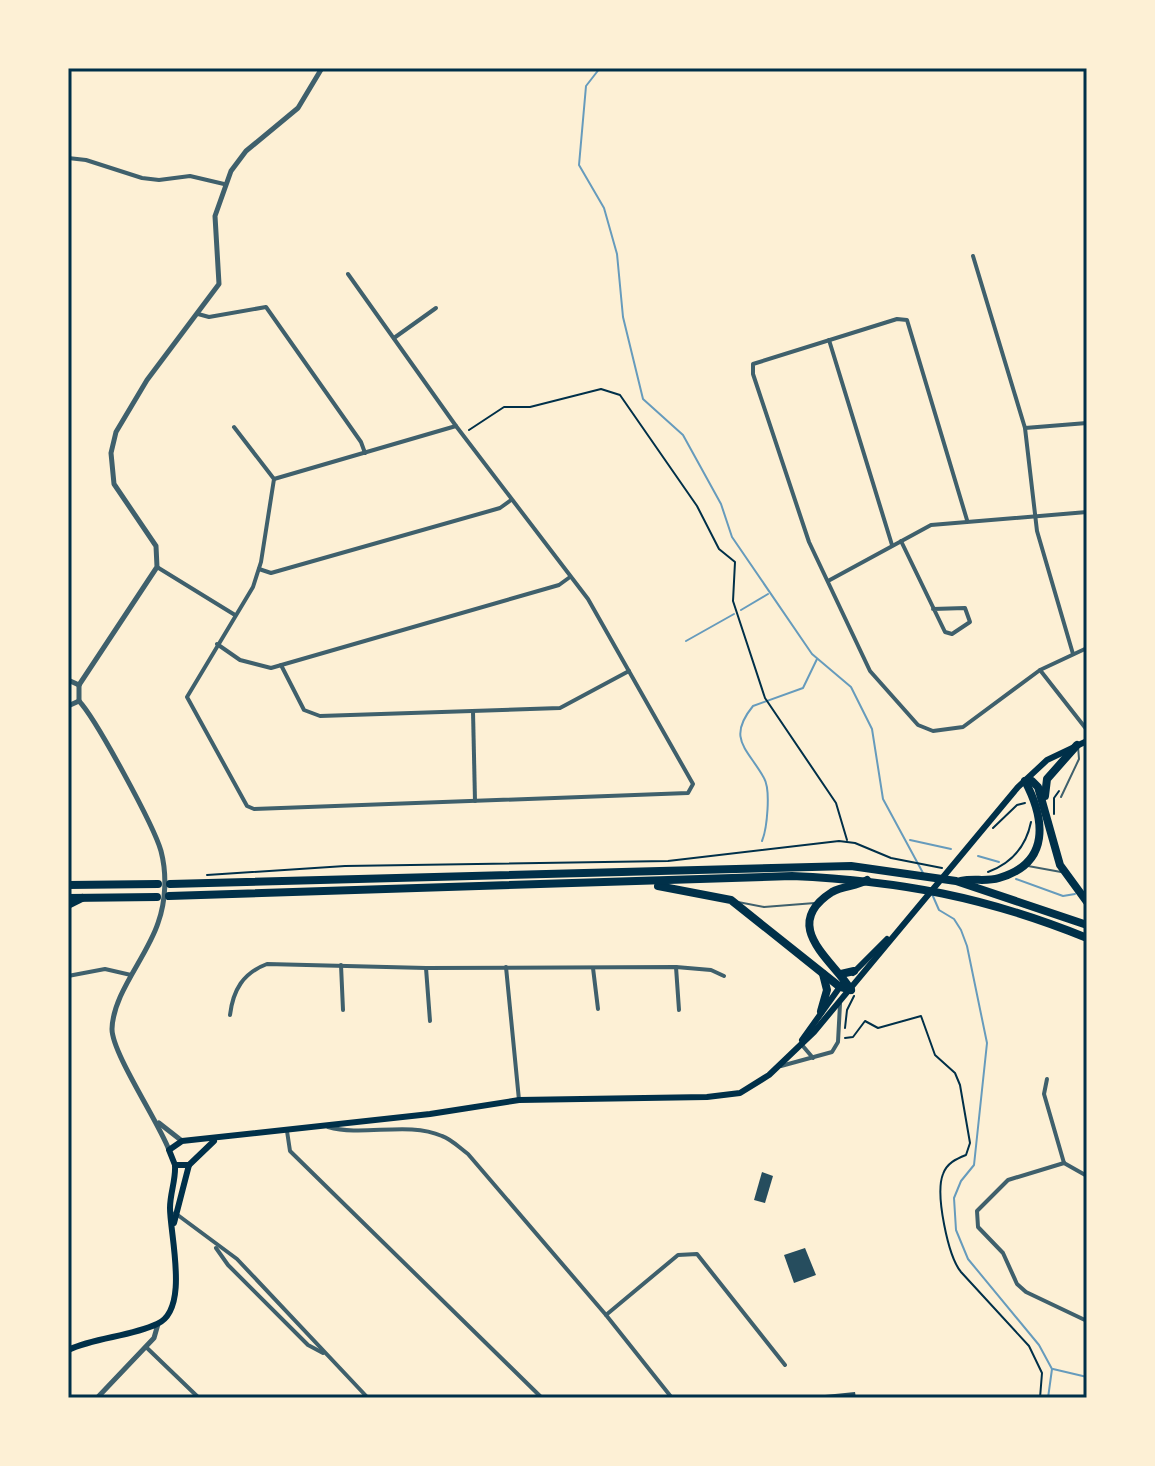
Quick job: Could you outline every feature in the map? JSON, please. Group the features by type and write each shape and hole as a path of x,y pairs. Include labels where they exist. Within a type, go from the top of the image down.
{"highway":[{"path":"1047,810 1046,782 1077,745"},
{"path":"1025,781 1036,784 1047,810 1064,873 1087,902"},
{"path":"956,881 995,879 1023,865 1034,851 1041,822 1038,805 1025,781"},
{"path":"170,884 789,865 862,866 956,881 1087,925"},
{"path":"169,896 792,876 917,886 1010,910 1087,938"},
{"path":"842,980 819,954 813,942 810,928 813,913 823,900 844,887 868,880"},
{"path":"601,883 677,888 731,900 823,973 856,989"},
{"path":"68,885 158,884"},
{"path":"68,898 157,897"},
{"path":"68,905 83,898"},
{"path":"842,980 854,971"},
{"path":"821,1011 827,990 823,973"}],"main road":[{"path":"854,971 896,931 1025,781 1047,760 1087,741"},
{"path":"68,1350 88,1341 158,1324 170,1313 175,1294 175,1165 169,1150 184,1141 519,1100 726,1096 750,1088 778,1067 840,1001 856,989 896,931"},
{"path":"801,1043 842,980"},
{"path":"175,1165 192,1161 217,1139"},
{"path":"174,1212 192,1161 193,1146 184,1141"}],"street":[{"path":"169,1150 159,1122 112,1036 114,1017 160,919 165,890 163,860 152,829 79,701 79,685 157,567 156,546 114,484 111,453 116,432 136,396 219,284 215,216 224,184 246,151 306,98 322,68"},
{"path":"68,158 86,160 146,179 190,176 224,184"},
{"path":"973,256 1025,428 1034,517 1073,654"},
{"path":"234,427 274,479 259,569 187,697 247,806 688,793 693,784 593,606 456,426 348,274"},
{"path":"198,314 209,317 266,307 365,453"},
{"path":"394,338 436,308"},
{"path":"967,520 907,320 897,319 753,364 753,374 794,504 870,671 925,729 963,727 1040,670 1087,648"},
{"path":"829,340 892,545"},
{"path":"1025,428 1087,423"},
{"path":"274,479 456,426"},
{"path":"259,569 271,573 500,508 511,500"},
{"path":"828,581 931,525 1087,512"},
{"path":"901,541 933,609 945,632 952,634 970,622 965,608 933,609"},
{"path":"157,567 235,615"},
{"path":"217,644 257,667 281,665 559,585 570,577"},
{"path":"281,665 304,710 317,715 560,708 629,671"},
{"path":"1040,670 1087,730"},
{"path":"68,680 79,685"},
{"path":"68,706 79,701"},
{"path":"473,711 475,801"},
{"path":"230,1015 232,997 248,974 267,964 426,968 676,967 711,970 724,976"},
{"path":"341,965 343,1010"},
{"path":"506,966 519,1100"},
{"path":"676,967 679,1010"},
{"path":"426,968 430,1021"},
{"path":"593,968 598,1009"},
{"path":"68,976 118,969 133,977"},
{"path":"778,1067 829,1054 838,1042 840,1001"},
{"path":"801,1043 813,1058"},
{"path":"1047,1079 1044,1094 1064,1163 1087,1176"},
{"path":"159,1122 184,1141"},
{"path":"322,1125 346,1132 426,1131 445,1136 468,1154 606,1315 672,1398"},
{"path":"287,1130 290,1151 542,1398"},
{"path":"1064,1163 1008,1180 977,1211 978,1227 1003,1253 1017,1284 1026,1292 1087,1321"},
{"path":"174,1212 237,1259 314,1337 325,1354 368,1398"},
{"path":"215,1245 228,1265 308,1345 325,1354"},
{"path":"606,1315 678,1255 697,1254 785,1365"},
{"path":"97,1398 154,1338 158,1324"},
{"path":"146,1346 199,1398"}],"lane":[{"path":"1061,797 1079,759 1077,745"},
{"path":"1023,865 1064,873"},
{"path":"731,900 787,907 823,900"}],"path":[{"path":"463,435 504,407 530,407 601,389 620,395 689,494 719,549 735,562 733,601 765,698 836,803 847,841"},
{"path":"1055,822 1054,798 1066,787"},
{"path":"1009,811 1019,803 1030,807"},
{"path":"983,873 1006,863 1017,853 1027,836 1032,817"},
{"path":"199,875 370,865 668,861 847,841 907,861 950,869"},
{"path":"856,989 847,1010 845,1040 853,1037 865,1021 878,1028 921,1016 935,1055 958,1079 970,1143 966,1155 949,1164 942,1176 941,1202 952,1257 961,1272 1029,1346 1042,1373 1040,1398"}],"building":[{"path":"762,1172 773,1176 765,1203 754,1200"},
{"path":"805,1248 816,1275 794,1283 784,1255"},
{"path":"855,1392 856,1398 826,1398 825,1395"}],"waterway":[{"path":"600,68 586,86 579,165 604,208 617,254 623,317 643,399 683,435 721,504 732,537 812,654 851,687 872,729 883,799 923,873"},
{"path":"741,610 768,594"},
{"path":"686,641 734,614"},
{"path":"762,841 768,810 766,784 742,744 741,727 753,706 803,688 817,659"},
{"path":"910,840 951,849"},
{"path":"978,856 999,862"},
{"path":"1016,879 1063,896 1075,894"},
{"path":"932,894 939,910 954,919 967,946 987,1043 974,1165 961,1181 954,1198 956,1230 968,1259 1039,1345 1052,1369 1048,1398"},
{"path":"1053,1369 1087,1377"}]}
